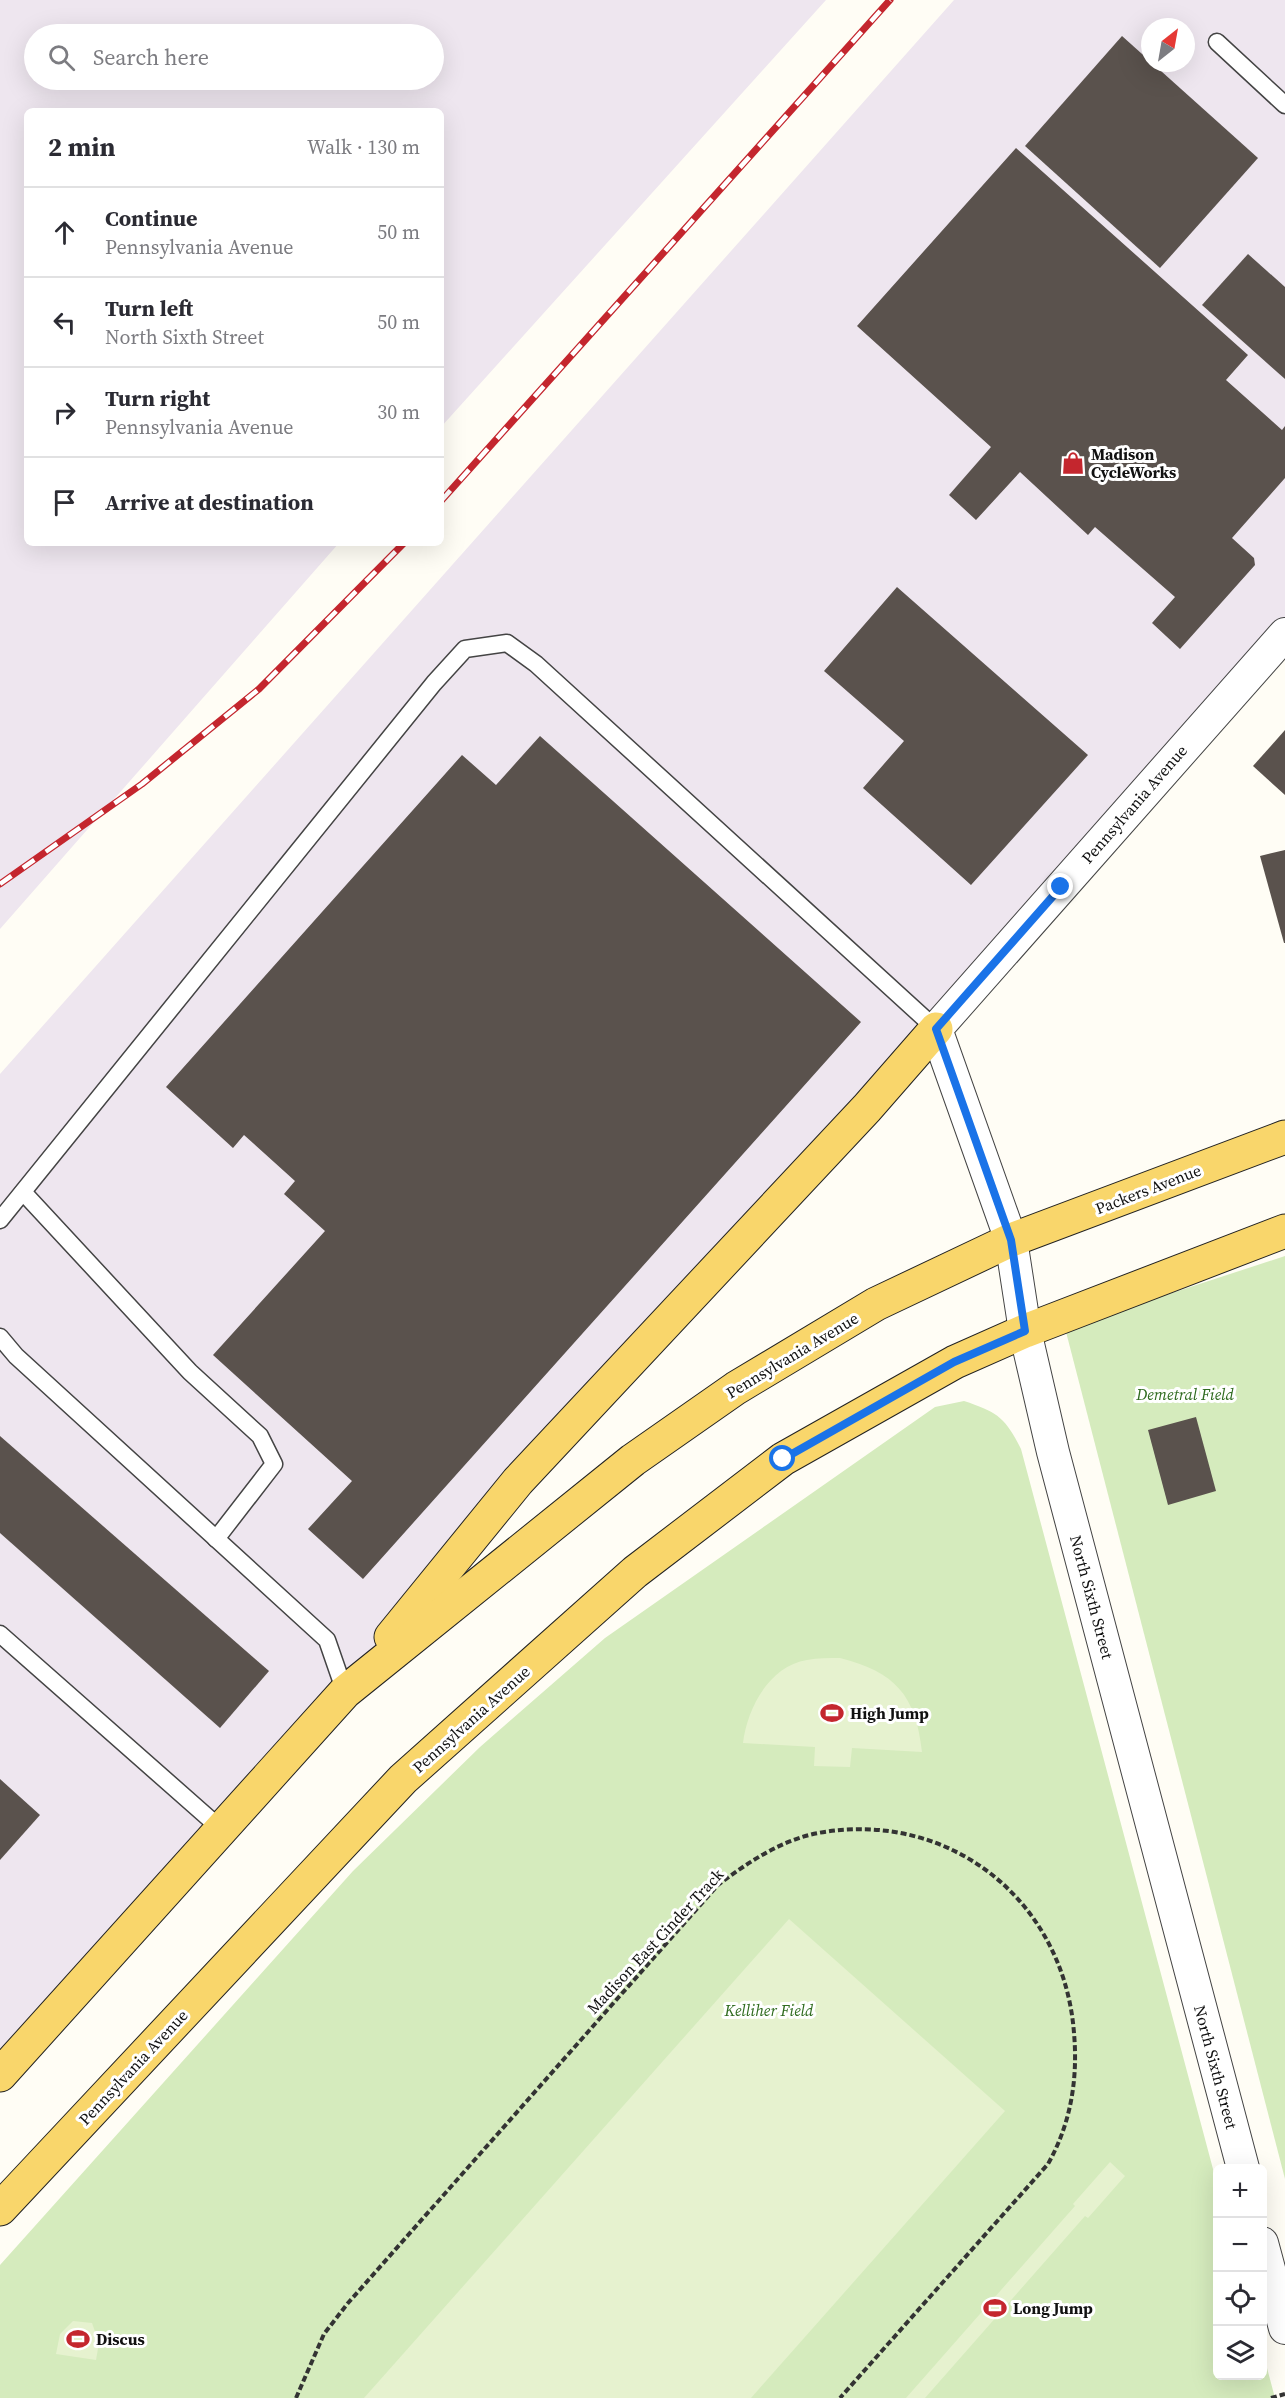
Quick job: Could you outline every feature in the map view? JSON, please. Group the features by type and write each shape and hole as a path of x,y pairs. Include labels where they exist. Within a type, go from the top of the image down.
{"main road":[{"path":"345,1692 518,1481 867,1108 936,1029"},
{"name":"Packers Avenue","path":"1011,1240 1285,1137"},
{"path":"1025,1331 1285,1231"},
{"name":"Pennsylvania Avenue","path":"0,2075 345,1692 624,1467 736,1388 876,1304 1011,1240"},
{"name":"Pennsylvania Avenue","path":"0,2209 403,1779 634,1572 783,1459 954,1362 1025,1331"}],"street":[{"name":"Pennsylvania Avenue","path":"936,1029 1283,640"},
{"name":"North Sixth Street","path":"936,1029 1011,1240 1025,1331 1053,1452 1242,2164"},
{"path":"1267,2258 1285,2328"}],"lane":[{"path":"1217,42 1285,105"},
{"path":"0,1220 434,683 465,649 507,643 536,664 936,1029"},
{"path":"23,1192 190,1372 260,1436 274,1464 216,1539"},
{"path":"0,1337 16,1356 327,1640 345,1692"},
{"path":"0,1634 221,1829"}],"path":[{"name":"Madison East Cinder Track","path":"296,2398 324,2334 348,2303 718,1885 744,1865 782,1845 818,1833 894,1830 931,1841 969,1858 995,1876 1026,1907 1060,1965 1070,2000 1076,2050 1074,2087 1062,2139 1048,2164 840,2398"},
{"path":"1271,2398 1285,2394"}],"shaded area":[{"path":"0,0 826,0 444,424 444,108 24,108 24,546 336,546 0,929"},
{"path":"954,0 1285,0 1285,634 345,1692 0,2075 0,1074"}],"green space":[{"name":"Demetral Field","path":"1285,1256 1285,2179 1065,1328"},
{"name":"Kelliher Field","path":"964,1401 985,1409 1005,1423 1021,1449 1213,2169 1213,2380 1267,2380 1267,2368 1275,2398 0,2398 0,2265 353,1871 480,1747 605,1638 935,1407"},
{"name":"High Jump","path":"819,1658 840,1658 875,1671 889,1679 899,1689 914,1715 922,1752 852,1748 850,1767 814,1766 815,1747 743,1743 745,1730 755,1703 771,1680 794,1664"},
{"path":"789,1919 1005,2111 751,2398 364,2398"},
{"name":"Long Jump","path":"1110,2162 1125,2176 1088,2218 1085,2216 925,2398 906,2398 1075,2206 1073,2204"},
{"name":"Discus","path":"73,2321 92,2323 99,2343 96,2360 56,2354 60,2334"}],"building":[{"path":"1122,36 1141,53 1141,72 1162,72 1258,158 1160,268 1025,146"},
{"path":"1016,148 1248,355 1226,380 1282,430 1285,426 1285,478 1232,538 1254,558 1255,565 1180,649 1152,623 1175,597 1095,527 1088,535 1020,472 976,520 949,495 991,447 857,326"},
{"path":"1248,254 1285,287 1285,379 1202,305"},
{"path":"897,587 1088,755 971,885 863,788 904,741 824,671"},
{"path":"1285,730 1285,795 1253,766"},
{"path":"540,736 861,1022 363,1579 308,1529 352,1481 213,1355 325,1231 284,1194 295,1181 244,1135 233,1148 166,1087 462,755 496,785"},
{"path":"1285,850 1285,943 1284,943 1260,856"},
{"path":"1196,1417 1216,1491 1168,1505 1148,1430"},
{"path":"0,1436 269,1671 220,1728 0,1533"},
{"path":"0,1779 40,1815 0,1860"}],"railway":[{"path":"444,498 890,0"},
{"path":"0,884 142,784 259,689 401,546"}],"place":[{"name":"Madison CycleWorks","path":"1073,463"},
{"name":"High Jump","path":"832,1713"},
{"name":"Long Jump","path":"995,2308"},
{"name":"Discus","path":"78,2339"}],"route":[{"path":"783,1459 871,1406 954,1362 1025,1331 1011,1240 936,1029 1061,887"}]}
